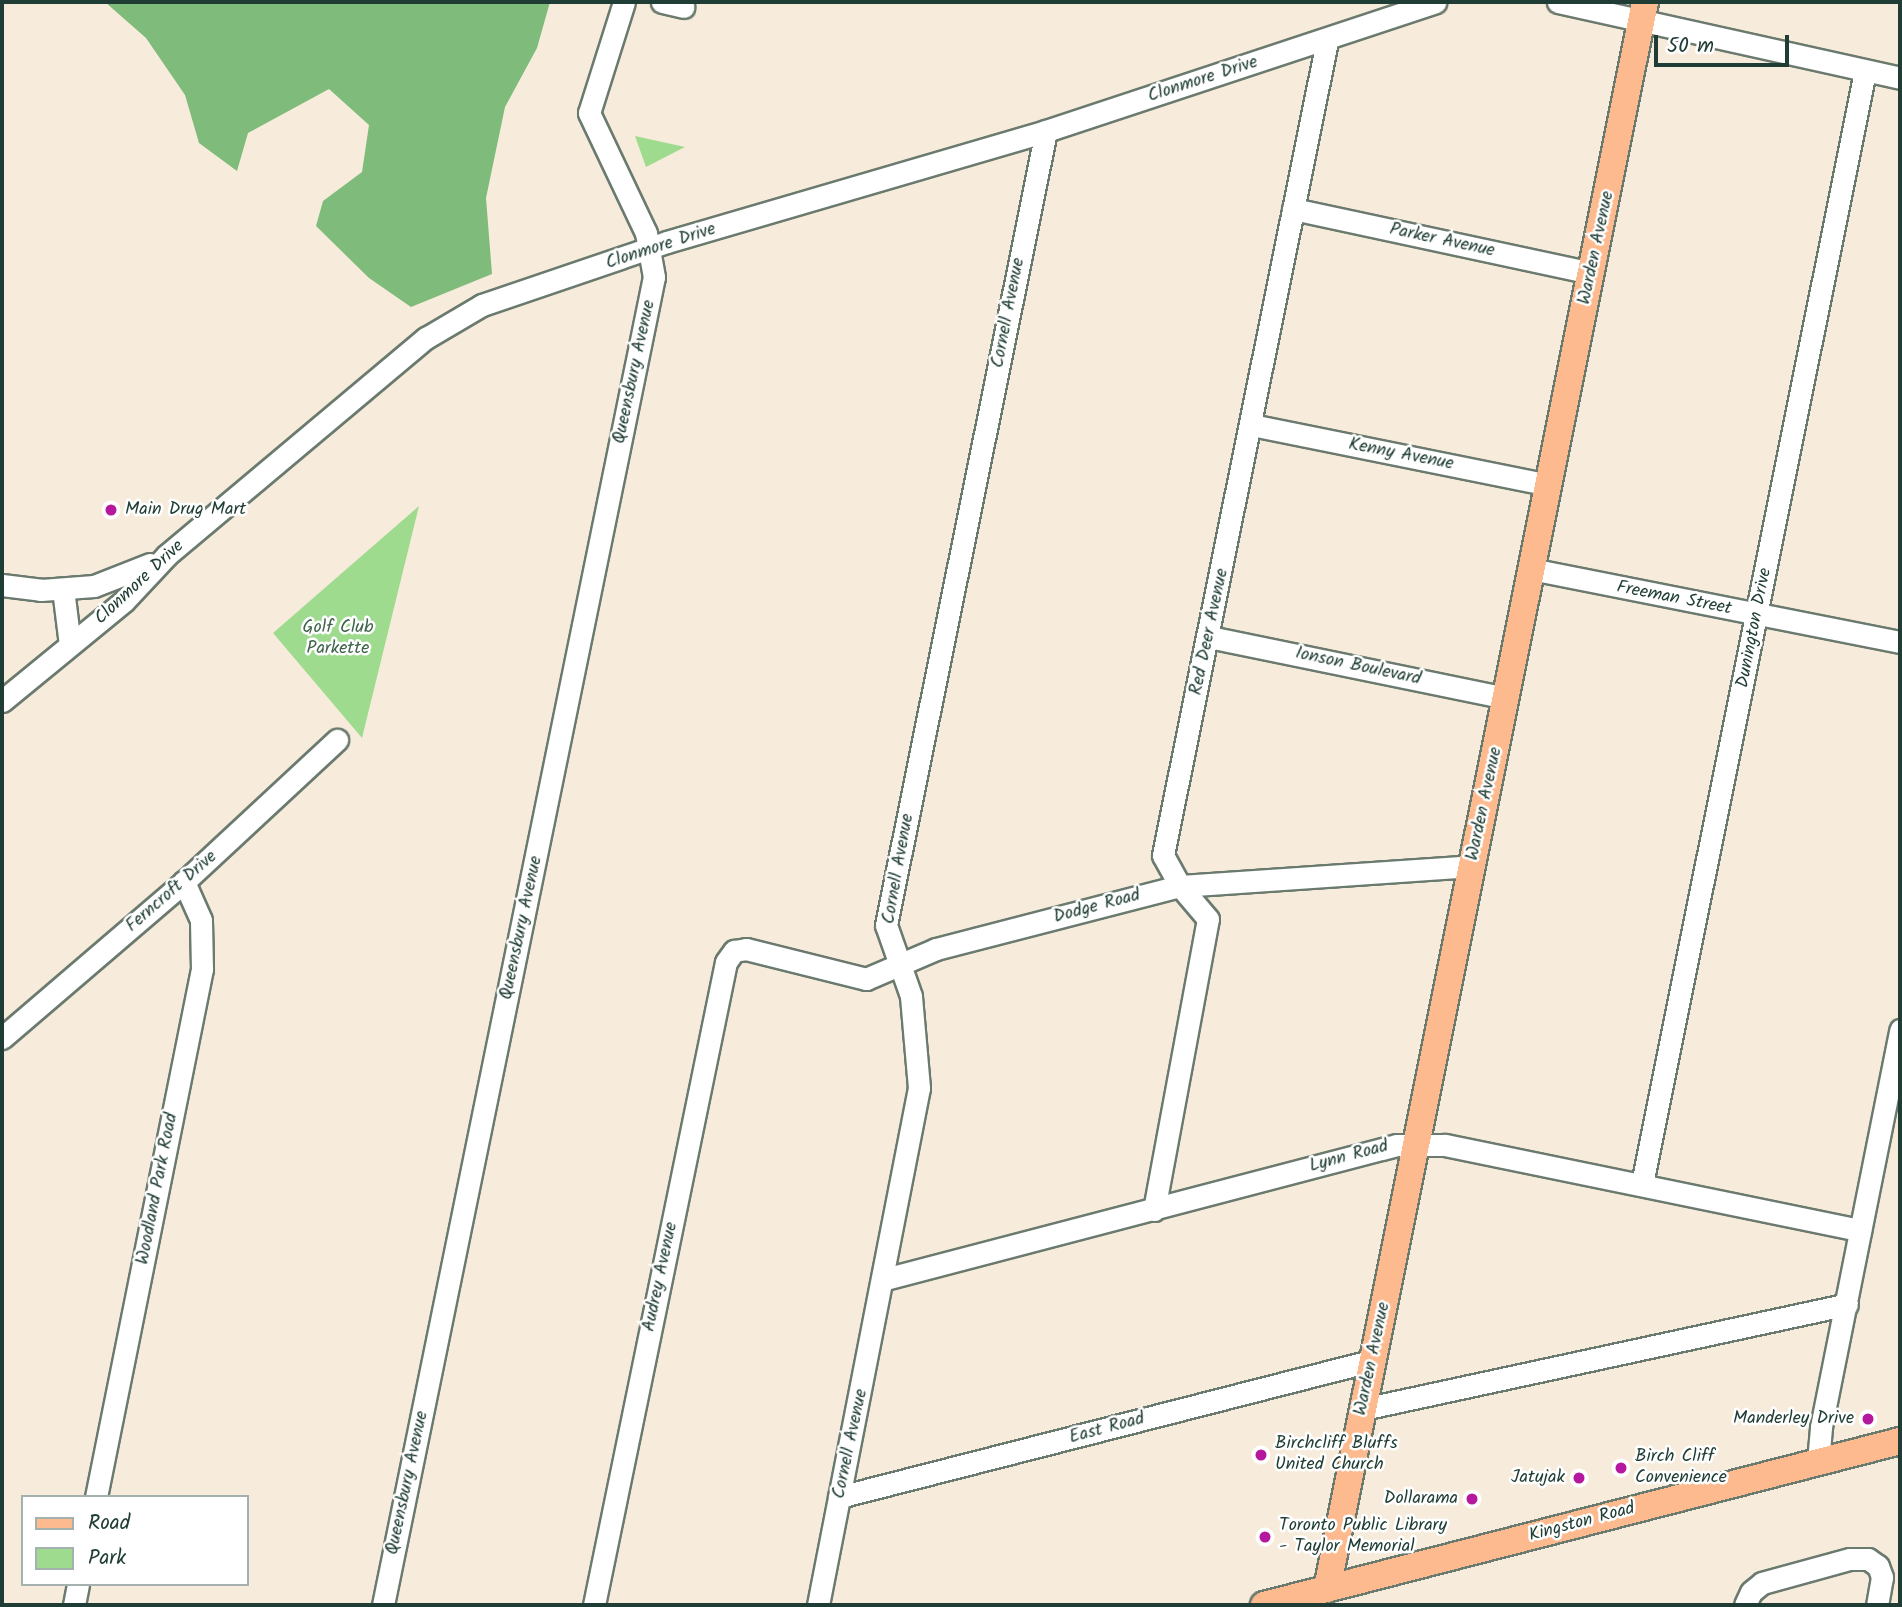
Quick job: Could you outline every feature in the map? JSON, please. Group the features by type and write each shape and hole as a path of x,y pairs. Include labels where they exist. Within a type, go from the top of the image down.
{"main road":[{"name":"Warden Avenue","path":"1326,1597 1643,11"},
{"name":"Kingston Road","path":"1264,1605 1326,1597 1900,1441"}],"street":[{"name":"Queensbury Avenue","path":"383,1605 654,277 646,233 589,113 624,2"},
{"path":"662,2 683,7"},
{"name":"Clonmore Drive","path":"2,701 124,601 167,555 432,334 482,305 650,250 1046,131 1327,41 1435,2"},
{"path":"1558,2 1643,11 1864,71 1900,78"},
{"name":"Red Deer Avenue","path":"1154,1210 1208,919 1180,886 1163,855 1252,425 1327,41"},
{"name":"Dunington Drive","path":"1642,1184 1758,615 1864,71"},
{"name":"Cornell Avenue","path":"818,1605 885,1279 919,1088 911,996 902,962 886,925 1046,131"},
{"name":"Parker Avenue","path":"1293,209 1591,273"},
{"name":"Kenny Avenue","path":"1252,425 1549,485"},
{"path":"2,585 63,589 127,576 167,555"},
{"name":"Freeman Street","path":"1531,569 1900,642"},
{"path":"63,589 70,645"},
{"name":"Ionson Boulevard","path":"1209,637 1506,698"},
{"name":"Ferncroft Drive","path":"2,1038 184,883 337,740"},
{"name":"Dodge Road","path":"734,951 746,949 866,979 881,976 902,962 936,949 1180,886 1472,866"},
{"name":"Woodland Park Road","path":"96,1495 202,969 201,920 184,883"},
{"name":"Audrey Avenue","path":"594,1605 721,989 734,951"},
{"path":"1818,1462 1900,1030"},
{"name":"Lynn Road","path":"885,1279 1388,1146 1417,1144 1445,1145 1860,1230"},
{"path":"1363,1409 1847,1304"},
{"name":"East Road","path":"839,1497 1374,1360"},
{"path":"1745,1605 1751,1592 1762,1583 1850,1559 1868,1559 1878,1566 1882,1577 1877,1605"},
{"path":"74,1605 78,1586"}],"green space":[{"path":"105,2 550,2 537,48 505,107 486,198 492,274 411,307 369,278 316,226 323,201 362,172 369,125 329,89 248,133 237,171 199,143 185,95 146,38"},
{"path":"635,136 685,147 646,167"},
{"name":"Golf Club Parkette","path":"419,506 362,738 273,633"}],"place":[{"name":"Main Drug Mart","path":"111,510"},
{"name":"Manderley Drive","path":"1868,1419"},
{"name":"Birchcliff Bluffs United Church","path":"1261,1455"},
{"name":"Birch Cliff Convenience","path":"1621,1468"},
{"name":"Jatujak","path":"1579,1478"},
{"name":"Dollarama","path":"1472,1499"},
{"name":"Toronto Public Library - Taylor Memorial","path":"1265,1537"}]}
